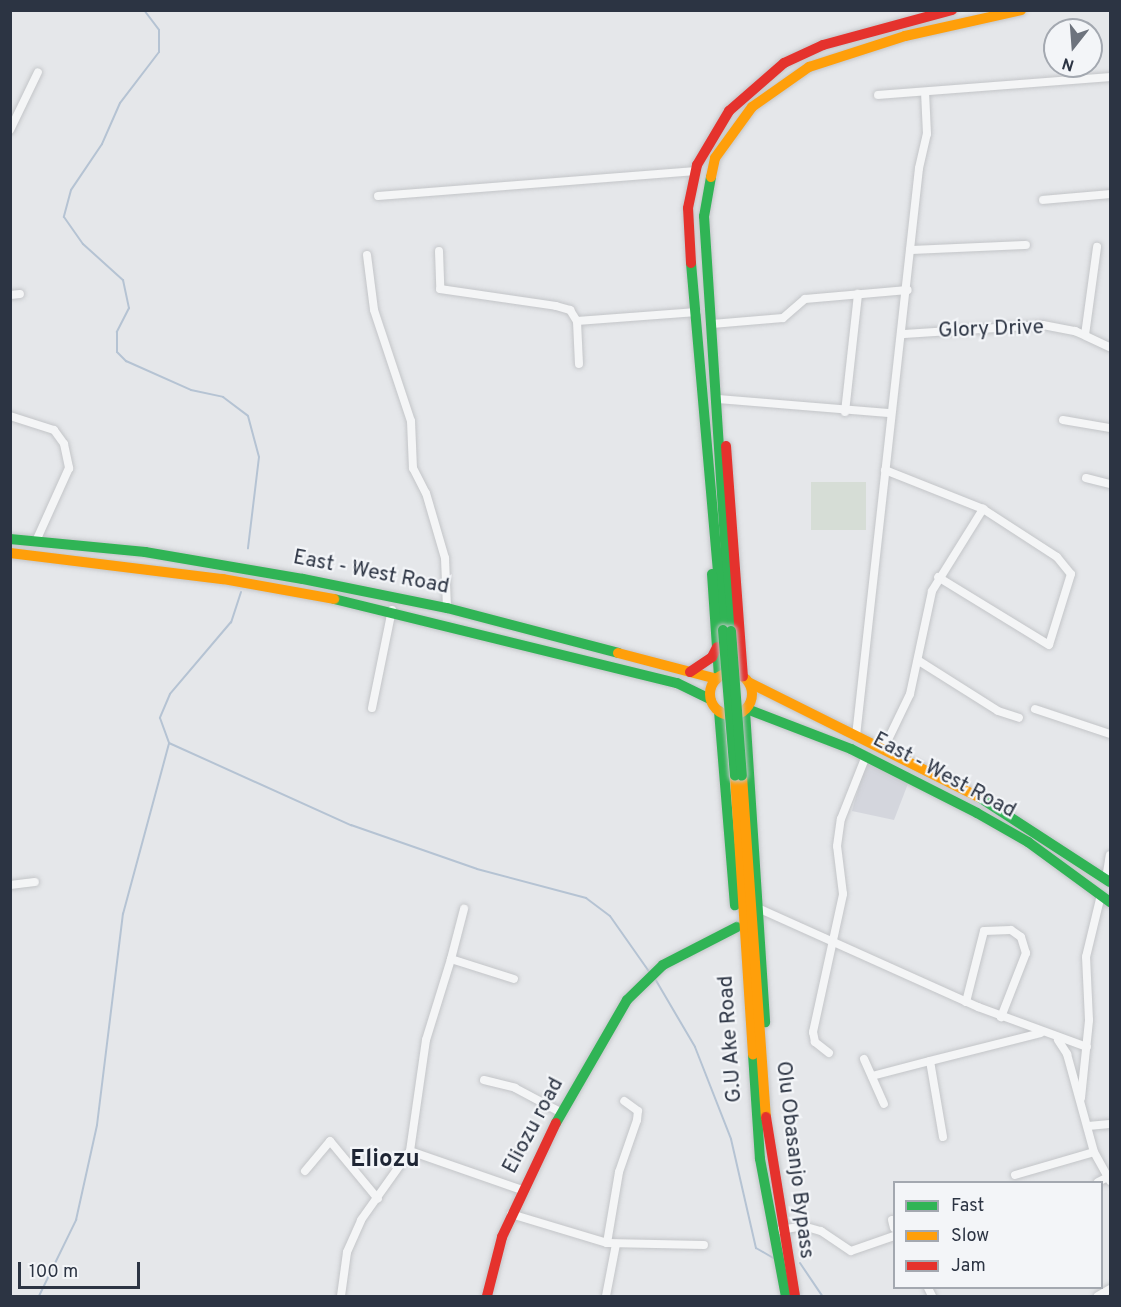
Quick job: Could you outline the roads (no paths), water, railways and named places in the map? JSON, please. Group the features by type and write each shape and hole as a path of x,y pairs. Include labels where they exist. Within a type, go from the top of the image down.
{"main road":[{"path":"727,631 688,208 696,171 729,111 784,63 844,39 952,10"},
{"path":"727,631 705,196 724,141 752,107 789,78 824,60 1021,10"},
{"path":"703,382 703,453 718,677 710,699 719,711 737,927 757,1066"},
{"path":"715,383 728,461 746,679 753,696 746,710 765,1006 757,1066"},
{"name":"East - West Road","path":"10,539 156,554 447,608 690,672 718,677"},
{"name":"East - West Road","path":"10,553 223,579 392,610 677,683 710,699"},
{"name":"Olu Obasanjo Bypass","path":"727,631 757,1066 781,1230 795,1296"},
{"path":"690,672 717,646"},
{"path":"718,677 746,679"},
{"name":"East - West Road","path":"746,679 1017,818 1108,881"},
{"path":"719,711 735,715 746,710"},
{"name":"East - West Road","path":"746,710 866,756 1028,842 1106,899"},
{"name":"Eliozu road","path":"487,1296 511,1214 522,1190 562,1113 639,985 663,965 737,927"},
{"name":"G.U Ake Road","path":"757,1066 764,1186 786,1296"}],"street":[{"path":"10,130 38,72"},
{"path":"878,95 1110,77"},
{"path":"856,735 890,413 904,334 910,250 927,134 925,92"},
{"path":"378,196 696,171"},
{"path":"1043,200 1110,195"},
{"path":"910,250 1026,245"},
{"path":"1085,335 1097,247"},
{"path":"439,251 440,289 570,310 577,321 579,364"},
{"path":"367,255 375,310 411,421 412,468 426,494 445,558 447,608"},
{"path":"712,324 783,318 805,299 908,290"},
{"path":"10,295 20,294"},
{"path":"845,412 858,294"},
{"path":"577,321 697,312"},
{"name":"Glory Drive","path":"904,334 1043,325 1085,335 1110,347"},
{"path":"719,399 845,412 890,413"},
{"path":"10,416 54,430 64,444 69,468 36,541"},
{"path":"1063,420 1110,428"},
{"path":"885,470 983,509 1068,566 1071,574 1052,643 1031,638 938,577"},
{"path":"1086,478 1110,484"},
{"path":"884,748 919,661 938,577 983,509"},
{"path":"372,708 392,610"},
{"path":"919,661 998,711 1019,718"},
{"path":"1035,709 1110,734"},
{"path":"829,1053 815,1042 813,1032 836,942 843,894 837,846 841,819 866,756"},
{"path":"1108,881 1110,855"},
{"path":"10,885 35,882"},
{"path":"1081,1098 1088,1047 1086,957 1106,899"},
{"path":"341,1296 347,1252 361,1220 378,1199 410,1150 426,1040 464,909"},
{"path":"760,909 1001,1017 1058,1040 1088,1047"},
{"path":"966,1002 984,931 1011,930 1021,937 1026,953 1001,1017"},
{"path":"451,958 514,979"},
{"path":"872,1076 1041,1033"},
{"path":"1058,1040 1067,1054 1081,1098 1094,1152 1109,1179"},
{"path":"864,1059 884,1104"},
{"path":"930,1061 943,1137"},
{"path":"484,1080 515,1088 562,1113"},
{"path":"606,1296 620,1172 638,1111 624,1101"},
{"path":"1088,1126 1110,1124"},
{"path":"305,1171 330,1141 378,1199"},
{"path":"410,1150 522,1190"},
{"path":"1015,1175 1094,1152"},
{"path":"511,1214 611,1244 704,1245"},
{"path":"781,1230 803,1226 821,1231 851,1251 893,1236"},
{"path":"1098,1296 1110,1289"}],"waterway":[{"path":"144,10 159,30 159,52 120,103 102,144 71,190 64,217 83,244 123,280 129,308 117,332 117,352 126,361 191,390 223,397 248,416 259,457 248,548"},
{"path":"241,592 231,622 170,694 160,718 169,743 351,825 477,869 586,898 610,916 650,973"},
{"path":"39,1296 76,1220 97,1125 123,914 169,743"},
{"path":"654,977 695,1047 731,1139 756,1248 773,1258"},
{"path":"800,1263 822,1296"}],"district":[{"name":"Eliozu","path":"385,1161"}]}
